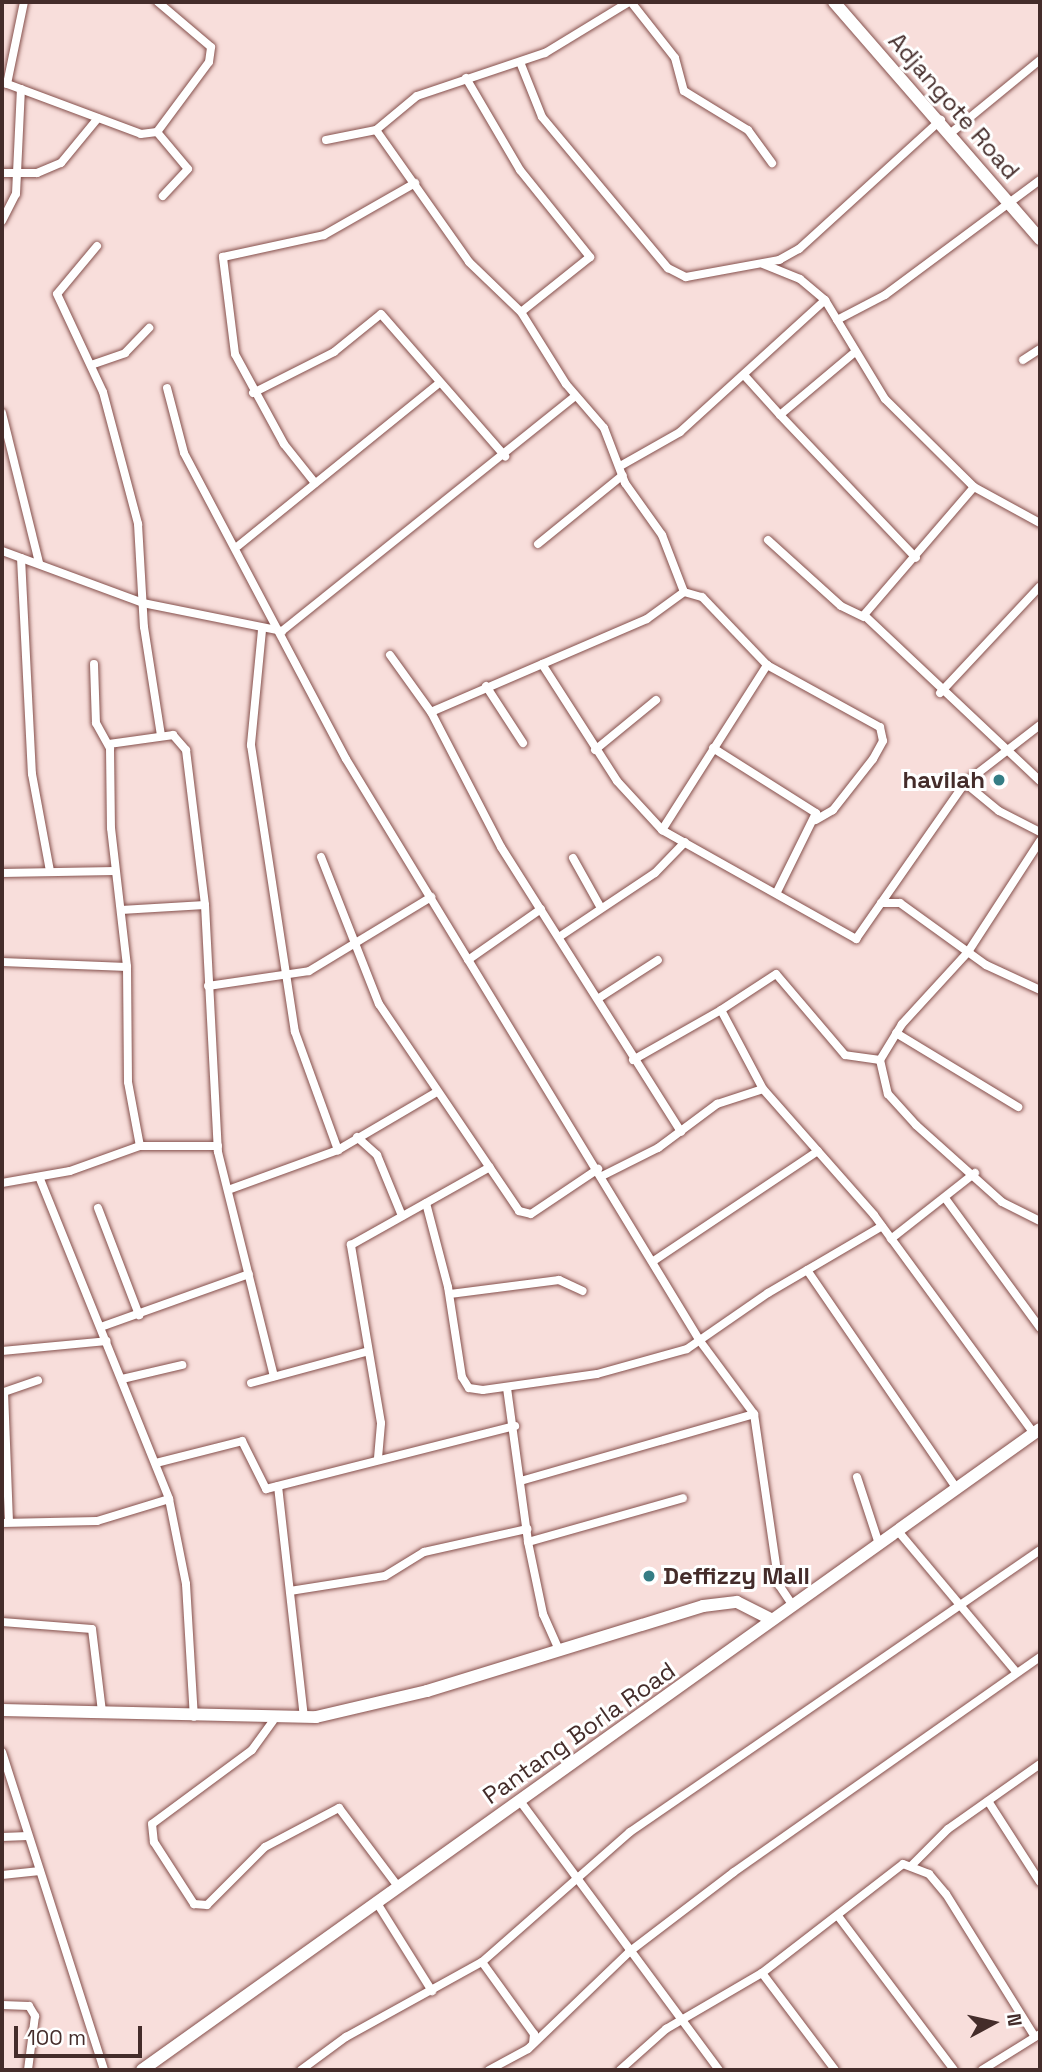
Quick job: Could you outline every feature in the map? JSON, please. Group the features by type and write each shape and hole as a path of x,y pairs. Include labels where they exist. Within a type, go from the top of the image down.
{"street":[{"path":"24,2 4,83 141,134 157,132 209,62 211,47 158,2"},
{"path":"326,140 376,130 417,96 520,62 570,41 630,2 675,58 684,91 748,130 772,163"},
{"name":"Adjangote Road","path":"834,2 942,120 1040,239"},
{"path":"952,132 1040,60"},
{"path":"520,62 542,117 673,273 693,278 762,264 814,240 942,120"},
{"path":"466,78 520,170 590,257 521,312"},
{"path":"2,221 15,200 22,89"},
{"path":"2,173 18,173 61,163 98,118"},
{"path":"376,130 469,262 521,312 575,396 604,428 622,465 623,475 662,535 684,592"},
{"path":"157,132 188,169 163,196"},
{"path":"837,320 894,288 1040,180"},
{"path":"315,483 253,393 235,354 223,257 324,234 415,183"},
{"path":"2,203 15,200"},
{"path":"97,246 57,294 91,365 138,524 143,603 160,735"},
{"path":"762,264 800,279 825,300 885,399 974,487 1040,523"},
{"path":"622,465 669,440 825,300"},
{"path":"253,393 334,352 379,314 438,384 505,456"},
{"path":"91,365 125,353 149,328"},
{"path":"1023,360 1040,349"},
{"path":"780,415 855,352"},
{"path":"744,375 916,558"},
{"path":"238,546 438,384"},
{"path":"167,388 184,453 238,546 346,758 655,1260 700,1341 754,1414 779,1586 793,1606"},
{"path":"2,551 39,562 143,603 262,630 282,631 505,456 575,396"},
{"path":"2,414 39,562"},
{"path":"538,544 623,475"},
{"path":"864,617 974,487"},
{"path":"768,540 841,606 864,617 940,693 1040,781"},
{"path":"21,558 32,774 50,872"},
{"path":"940,693 1040,586"},
{"path":"431,712 486,686 647,619 684,592"},
{"path":"684,592 702,597 767,664 882,731 873,759 833,810 816,820 777,892"},
{"path":"262,630 251,745 290,975 295,1032 338,1150"},
{"path":"390,655 431,712 541,909 599,998 633,1060 681,1132"},
{"path":"94,664 96,723 109,744 116,871 127,967 126,1053 140,1146"},
{"path":"542,664 595,750 662,830 777,892 856,939 965,783 1040,725"},
{"path":"662,830 767,664"},
{"path":"486,686 523,743"},
{"path":"595,750 656,700"},
{"path":"109,744 160,735 182,739 186,750 205,905 218,1146 274,1377"},
{"path":"713,748 809,805 816,820"},
{"path":"965,783 999,811 1040,832"},
{"path":"1040,841 968,952 896,1033 880,1060 888,1094 975,1173 1002,1202 1040,1221"},
{"path":"559,937 662,867 684,842"},
{"path":"321,857 379,1004 435,1093 524,1215 681,1132 717,1104 763,1089"},
{"path":"573,858 601,908"},
{"path":"2,873 116,871"},
{"path":"208,986 290,975 355,946 431,897"},
{"path":"881,903 900,903 968,952 1040,990"},
{"path":"121,909 205,905"},
{"path":"468,960 541,909"},
{"path":"599,998 658,960"},
{"path":"2,962 127,967"},
{"path":"633,1060 721,1010 776,974 845,1055 880,1060"},
{"path":"721,1010 763,1089 882,1226 1037,1432"},
{"path":"896,1033 1018,1107"},
{"path":"228,1190 338,1150 435,1093"},
{"path":"357,1137 377,1156 402,1216"},
{"path":"2,1183 40,1179 140,1146 218,1146"},
{"path":"655,1260 818,1151"},
{"path":"377,1458 381,1423 365,1352 351,1245 490,1167"},
{"path":"891,1239 975,1173"},
{"path":"40,1179 169,1499 186,1584 194,1717"},
{"path":"945,1198 1040,1328"},
{"path":"426,1203 450,1294 462,1377 469,1388 507,1388 619,1369 700,1341 807,1270 882,1226"},
{"path":"97,1208 139,1315"},
{"path":"807,1270 956,1488"},
{"path":"101,1327 248,1274"},
{"path":"450,1294 549,1281 572,1282 583,1292"},
{"path":"2,1352 107,1341"},
{"path":"251,1383 365,1352"},
{"path":"121,1379 182,1365"},
{"path":"38,1380 4,1392 5,1523 97,1521 169,1499"},
{"path":"507,1388 524,1480 528,1542 559,1650"},
{"path":"524,1480 754,1414"},
{"path":"156,1462 242,1441 250,1447 262,1488 514,1426"},
{"name":"Pantang Borla Road","path":"142,2070 1037,1432"},
{"path":"858,1477 879,1544"},
{"path":"278,1486 304,1718"},
{"path":"528,1542 683,1498"},
{"path":"290,1591 385,1576 424,1552 527,1529"},
{"path":"897,1530 1016,1672"},
{"path":"301,2070 482,1962 578,1874 958,1603 1040,1550"},
{"path":"2,1710 273,1721 304,1718 372,1706 726,1601 752,1606 772,1620"},
{"path":"2,1622 92,1629 102,1713"},
{"path":"489,2070 533,2043 629,1952 1016,1672 1038,1661"},
{"path":"273,1721 252,1750 152,1824 153,1842 194,1904 207,1905 265,1847 339,1808 399,1888"},
{"path":"2,1752 7,1784 40,1871 104,2070"},
{"path":"912,1865 988,1801 1040,1764"},
{"path":"520,1801 578,1874 629,1952 719,2070"},
{"path":"988,1801 1040,1882"},
{"path":"2,1837 28,1836"},
{"path":"620,2070 682,2021 762,1973 838,1916 897,1866 912,1865 929,1874 974,1933 1038,2036 982,2070"},
{"path":"2,1875 40,1871"},
{"path":"377,1903 432,1991"},
{"path":"838,1916 954,2070"},
{"path":"482,1962 534,2034 533,2043"},
{"path":"762,1973 835,2070"},
{"path":"2,2005 29,2006 35,2016 29,2070"}],"place":[{"name":"havilah","path":"999,780"},
{"name":"Deffizzy Mall","path":"649,1576"}]}
